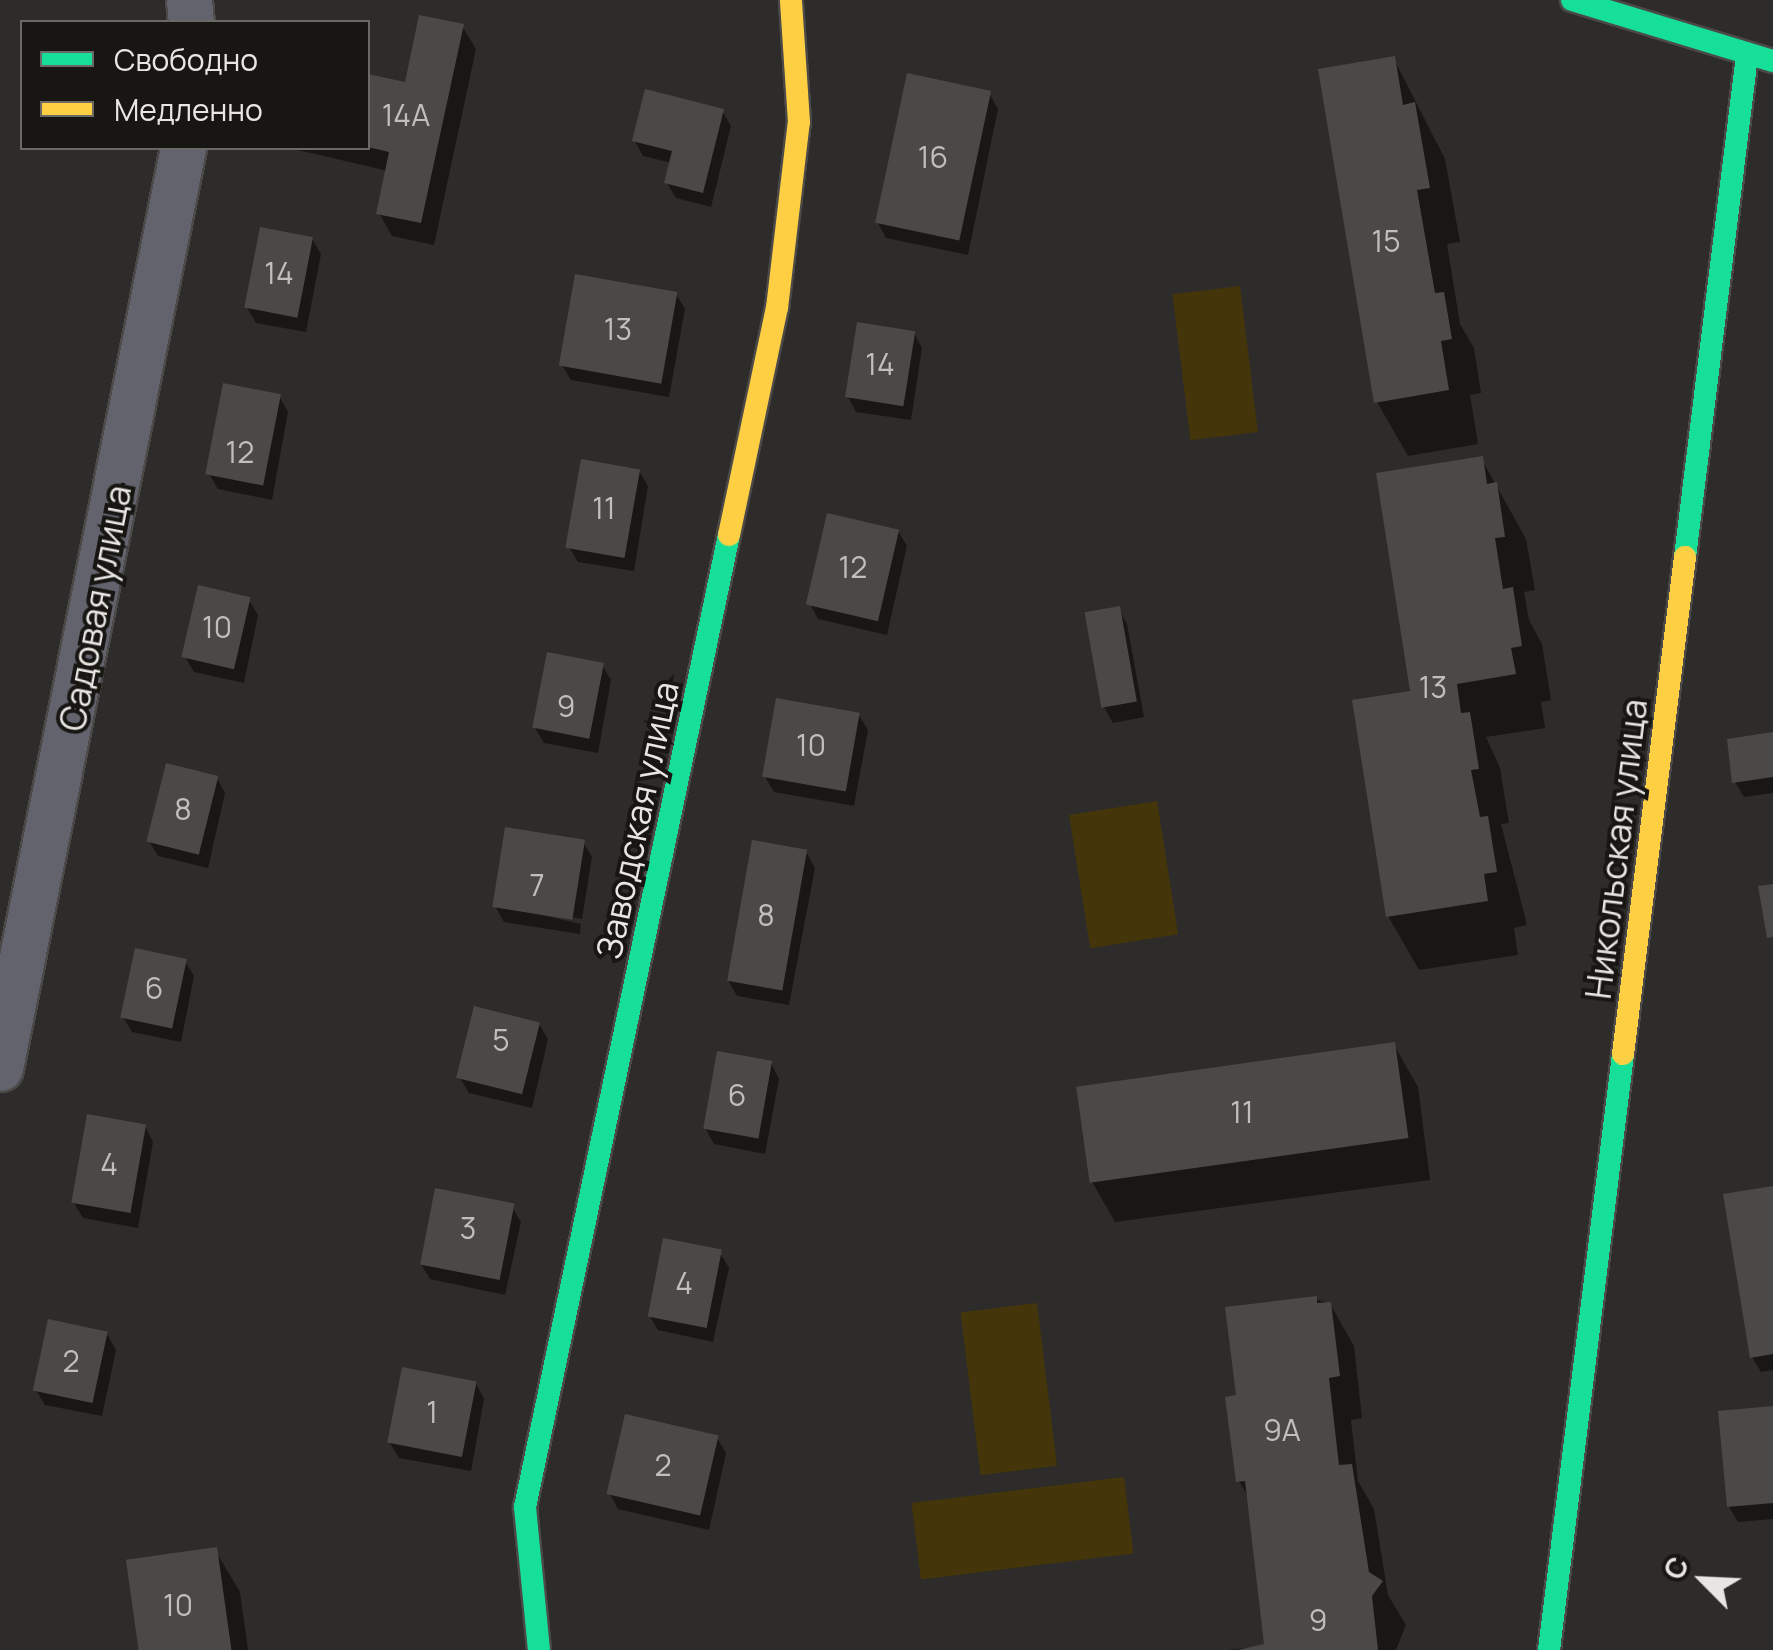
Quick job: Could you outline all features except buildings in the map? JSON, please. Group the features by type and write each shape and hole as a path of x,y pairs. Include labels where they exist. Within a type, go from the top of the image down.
{"street":[{"name":"Заводская улица","path":"539,1650 526,1506 778,308 799,122 791,0"},
{"path":"1572,0 1773,61"},
{"name":"Никольская улица","path":"1549,1650 1747,56"},
{"name":"Садовая улица","path":"0,1068 183,150"}],"shaded area":[{"path":"1240,286 1258,432 1190,440 1173,294"},
{"path":"1157,801 1178,934 1090,948 1069,815"},
{"path":"1037,1303 1057,1466 981,1475 961,1312"},
{"path":"1124,1477 1133,1553 921,1580 912,1503"}],"traffic: fast":[{"path":"1572,0 1773,61"},
{"path":"1685,557 1747,56"},
{"path":"539,1650 525,1507 729,535"},
{"path":"1549,1650 1623,1054"}],"traffic: slow":[{"path":"729,535 777,308 799,122 791,0"},
{"path":"1623,1054 1685,557"}]}
